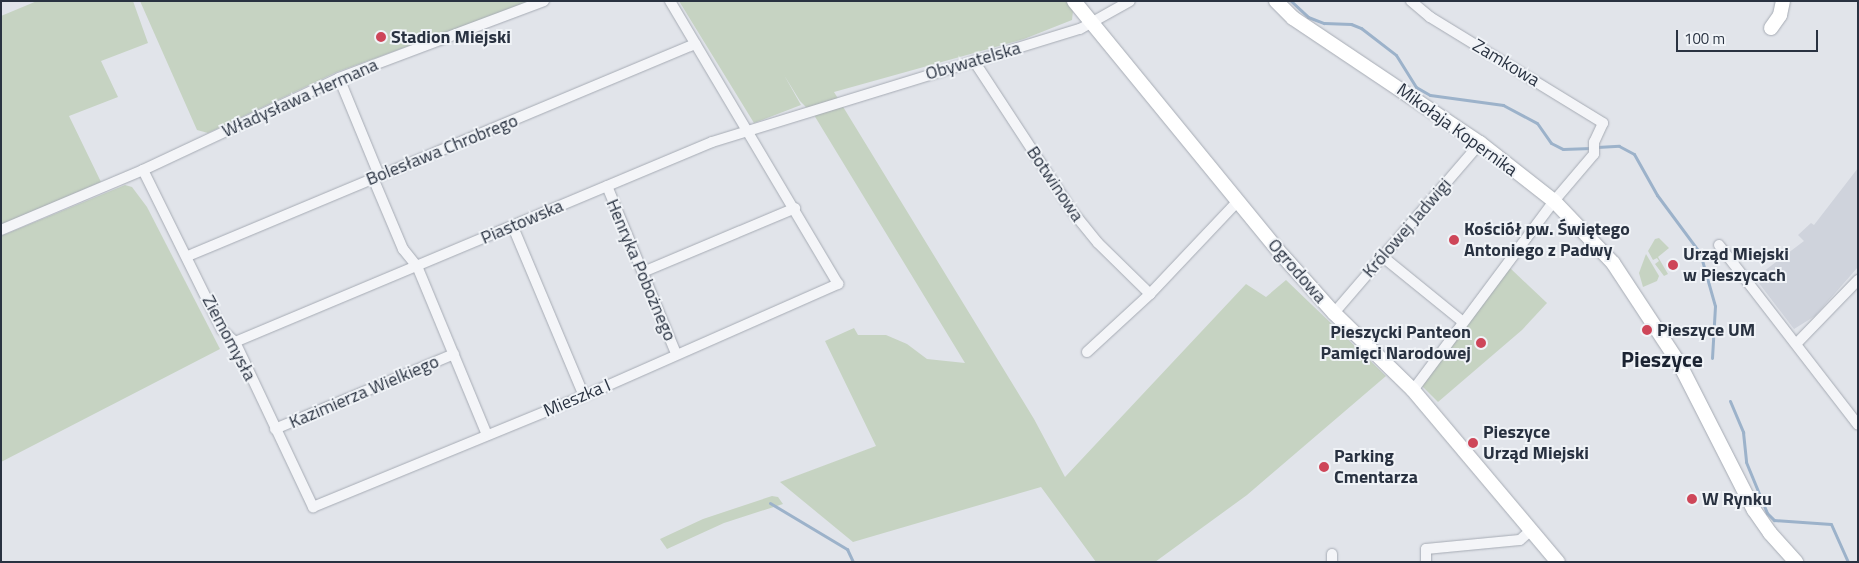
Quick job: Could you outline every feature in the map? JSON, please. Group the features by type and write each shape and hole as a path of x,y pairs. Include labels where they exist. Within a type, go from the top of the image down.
{"street":[{"name":"Władysława Hermana","path":"1,230 143,170 339,78 544,1"},
{"path":"643,272 795,208 670,1"},
{"name":"Ogrodowa","path":"1074,1 1238,202 1334,313 1413,390 1558,562"},
{"name":"Obywatelska","path":"811,110 974,61 1091,23 1130,1"},
{"name":"Mikołaja Kopernika","path":"1276,1 1293,18 1480,143 1554,201 1624,276 1680,363 1754,510 1770,533 1796,562"},
{"name":"Zamkowa","path":"1411,1 1430,17 1602,123 1594,142 1594,154 1554,201"},
{"path":"1771,28 1780,15 1783,1"},
{"name":"Bolesława Chrobrego","path":"188,256 695,44"},
{"name":"Botwinowa","path":"974,61 1072,211 1098,243 1150,294"},
{"path":"339,78 402,249 417,266 487,435"},
{"name":"Piastowska","path":"235,342 607,186 747,130 811,110"},
{"name":"Królowej Jadwigi","path":"1334,313 1480,143"},
{"name":"Ziemomysła","path":"143,170 188,256 222,330 235,342 313,507"},
{"name":"Henryka Pobożnego","path":"607,186 676,353"},
{"path":"1413,390 1554,201"},
{"path":"1087,352 1150,294 1238,202"},
{"name":"Mieszka I","path":"313,507 584,396 676,353 838,284 795,208"},
{"path":"513,226 584,396"},
{"path":"1719,246 1797,343 1858,425"},
{"path":"1383,258 1463,322"},
{"path":"1797,343 1858,280"},
{"name":"Kazimierza Wielkiego","path":"275,429 454,354"},
{"path":"1426,562 1426,549 1520,540 1531,530"}],"shaded area":[{"path":"1858,168 1858,267 1815,316 1794,329 1755,278 1804,241 1798,235 1811,223 1814,225"}],"green space":[{"path":"37,1 133,1 148,43 101,61 118,97 69,116 101,182 1,225 1,16"},
{"path":"140,1 533,1 337,72 208,133 197,130"},
{"path":"679,1 1066,1 1073,11 1072,20 1024,39 834,92 1034,419 1065,477 1246,284 1266,297 1286,280 1386,376 1247,495 1155,562 1096,562 1041,487 853,542 780,482 876,446 825,341 854,328 858,335 886,335 907,344 927,359 965,363 814,115 800,101 784,75 801,105 754,123"},
{"path":"125,185 132,187 147,207 220,349 1,462 1,236"},
{"path":"1659,238 1669,248 1658,257 1668,274 1664,276 1655,264 1659,261 1657,258 1653,260 1648,251 1655,239"},
{"path":"1646,254 1659,276 1657,281 1643,287 1639,273"},
{"path":"1510,268 1547,303 1522,330 1438,402 1422,386"},
{"path":"772,496 778,497 783,504 724,523 667,549 660,539 703,519"}],"waterway":[{"path":"1291,1 1308,17 1324,23 1351,24 1361,28 1396,55 1416,87 1430,95 1503,105 1537,123 1551,143 1563,149 1591,148"},
{"path":"1597,147 1619,146 1634,154 1657,195 1700,253 1715,306 1712,358"},
{"path":"1730,401 1743,432 1746,462 1767,513 1774,520 1831,524 1848,562"},
{"path":"770,503 847,549 853,562"}],"place":[{"name":"Stadion Miejski","path":"381,37"},
{"name":"Kościół pw. Świętego Antoniego z Padwy","path":"1454,240"},
{"name":"Urząd Miejski w Pieszycach","path":"1673,265"},
{"name":"Pieszyce UM","path":"1647,330"},
{"name":"Pieszycki Panteon Pamięci Narodowej","path":"1481,343"},
{"name":"Pieszyce Urząd Miejski","path":"1473,443"},
{"name":"Parking Cmentarza","path":"1324,467"},
{"name":"W Rynku","path":"1692,499"}],"district":[{"name":"Pieszyce","path":"1662,360"}]}
